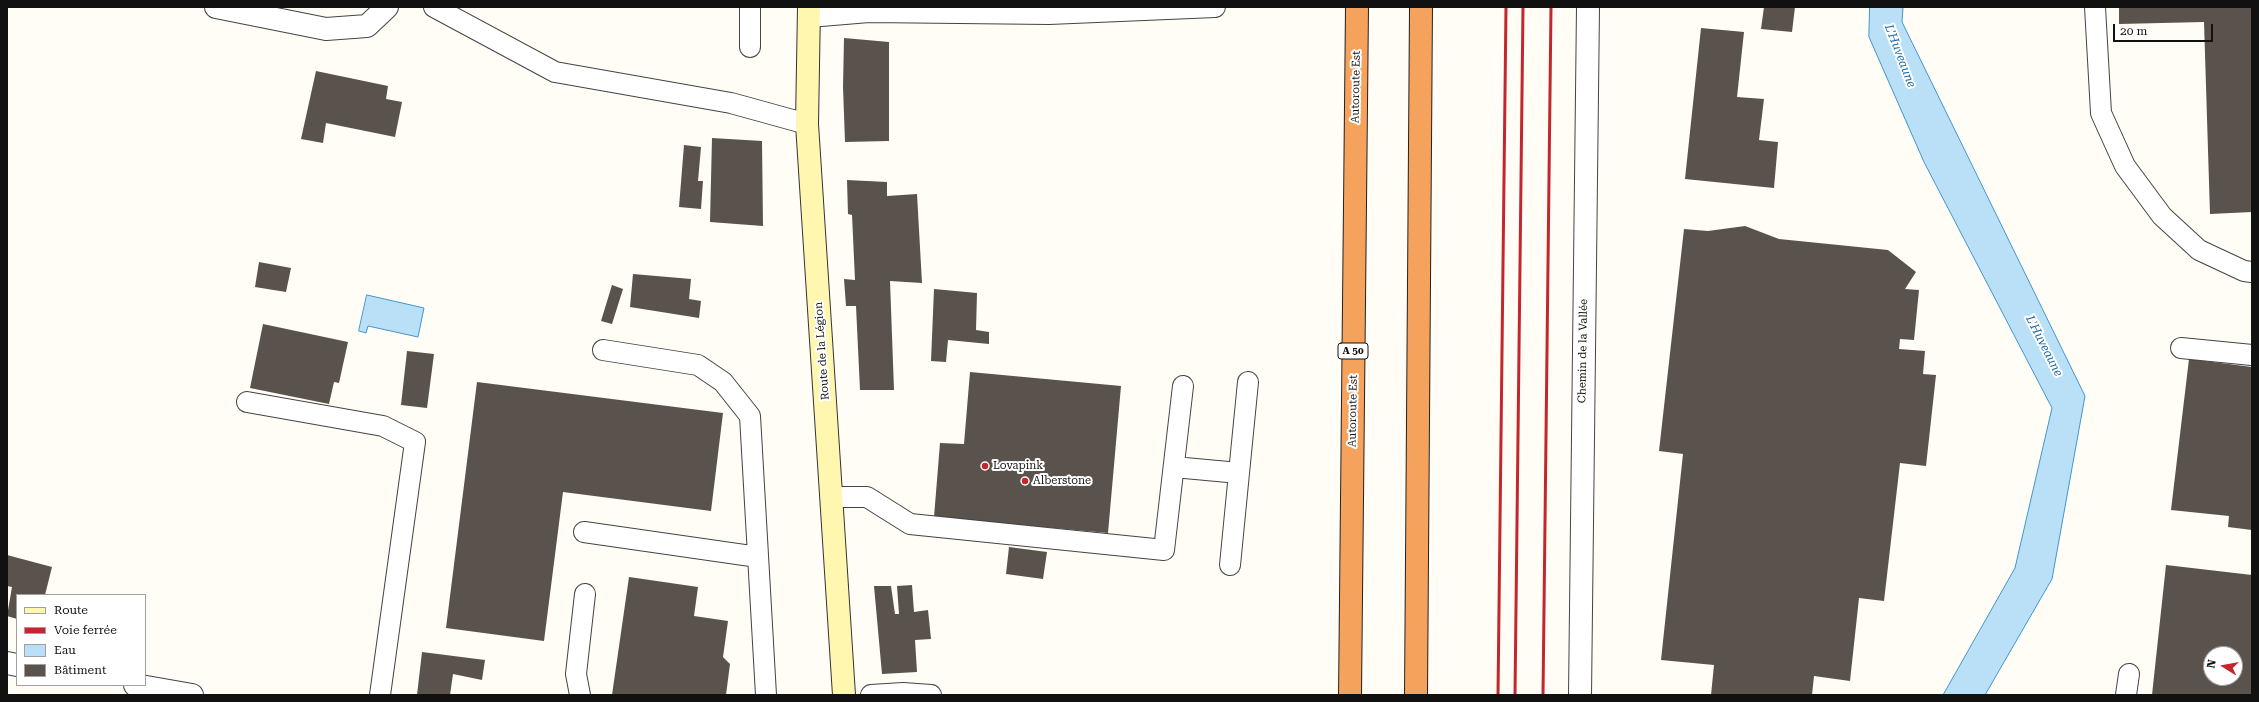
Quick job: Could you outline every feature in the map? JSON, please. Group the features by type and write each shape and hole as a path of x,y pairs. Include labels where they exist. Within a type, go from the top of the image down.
{"highway":[{"name":"Autoroute Est","path":"1350,695 1357,7"},
{"path":"1416,695 1421,7"}],"main road":[{"name":"Route de la Légion","path":"809,12 808,124 844,695"}],"street":[{"path":"216,7 326,29 367,26 387,7"},
{"name":"Chemin de la Vallée","path":"1580,695 1588,7"},
{"path":"141,686 192,695"}],"lane":[{"path":"434,7 555,72 731,103 808,124"},
{"path":"750,7 750,47"},
{"path":"809,12 1049,14 1215,7"},
{"path":"2095,7 2101,113 2125,166 2162,216 2199,250 2244,271 2252,272"},
{"path":"2181,348 2252,355"},
{"path":"603,350 698,365 723,382 750,416 766,695"},
{"path":"1230,565 1248,382"},
{"path":"831,497 866,497 910,524 1164,550 1183,386"},
{"path":"247,402 383,426 415,442 380,695"},
{"path":"1174,467 1239,472"},
{"path":"584,532 758,557"},
{"path":"580,695 576,674 584,594"},
{"path":"2126,695 2129,674"},
{"path":"871,695 903,692 931,695"}],"water":[{"name":"L'Huveaune","path":"1870,7 1903,7 1902,22 2085,396 2052,579 1985,695 1943,695 2015,568 2052,408 1924,162 1869,37"},
{"path":"367,295 424,308 418,337 368,326 366,333 359,331"}],"building":[{"path":"1764,7 1795,7 1792,32 1761,29"},
{"path":"2119,7 2252,7 2252,212 2210,214 2204,22 2119,24"},
{"path":"1701,28 1744,32 1737,97 1764,99 1759,140 1778,142 1774,188 1685,179"},
{"path":"844,38 889,42 889,141 845,142 843,87"},
{"path":"316,71 388,86 386,99 402,102 395,137 326,123 323,143 301,139"},
{"path":"712,138 762,141 763,226 710,222"},
{"path":"684,145 701,147 698,181 703,181 701,209 679,207"},
{"path":"847,180 887,182 887,196 917,194 922,283 890,281 894,390 860,390 856,306 846,306 844,279 855,280 852,215 848,214"},
{"path":"1745,226 1779,239 1888,250 1916,272 1905,289 1919,290 1914,340 1900,339 1899,349 1925,351 1923,374 1936,375 1926,466 1900,463 1884,601 1859,598 1850,681 1814,676 1812,695 1711,695 1714,665 1661,660 1683,454 1659,451 1684,229 1708,231"},
{"path":"259,262 291,268 286,292 255,287"},
{"path":"633,274 691,279 689,299 701,301 699,318 630,307"},
{"path":"612,285 623,289 612,324 601,321"},
{"path":"934,289 977,293 976,330 989,332 989,344 948,340 946,362 931,361"},
{"path":"263,324 348,342 339,383 334,382 329,404 250,388"},
{"path":"407,351 434,354 427,408 401,405"},
{"path":"2189,359 2252,367 2252,530 2228,527 2229,516 2171,510"},
{"name":"Alberstone","path":"970,372 1121,386 1108,533 934,517 940,443 964,444"},
{"path":"477,382 723,413 711,511 563,492 544,641 446,628"},
{"path":"1009,547 1047,552 1043,579 1006,574"},
{"path":"7,555 52,567 45,594 16,594 16,619 7,616 12,587 7,586"},
{"path":"2166,565 2252,575 2252,695 2152,695"},
{"path":"629,577 698,587 694,616 728,621 723,657 730,664 726,695 612,695"},
{"path":"912,585 914,612 928,610 931,639 915,640 917,672 882,674 874,586 891,586 895,614 899,614 897,586"},
{"path":"422,652 485,660 482,680 453,674 450,695 417,695"}],"railway":[{"path":"1498,695 1506,7"},
{"path":"1515,695 1523,7"},
{"path":"1543,695 1551,7"}],"place":[{"name":"Lovapink","path":"985,466"},
{"name":"Alberstone","path":"1025,481"}]}
